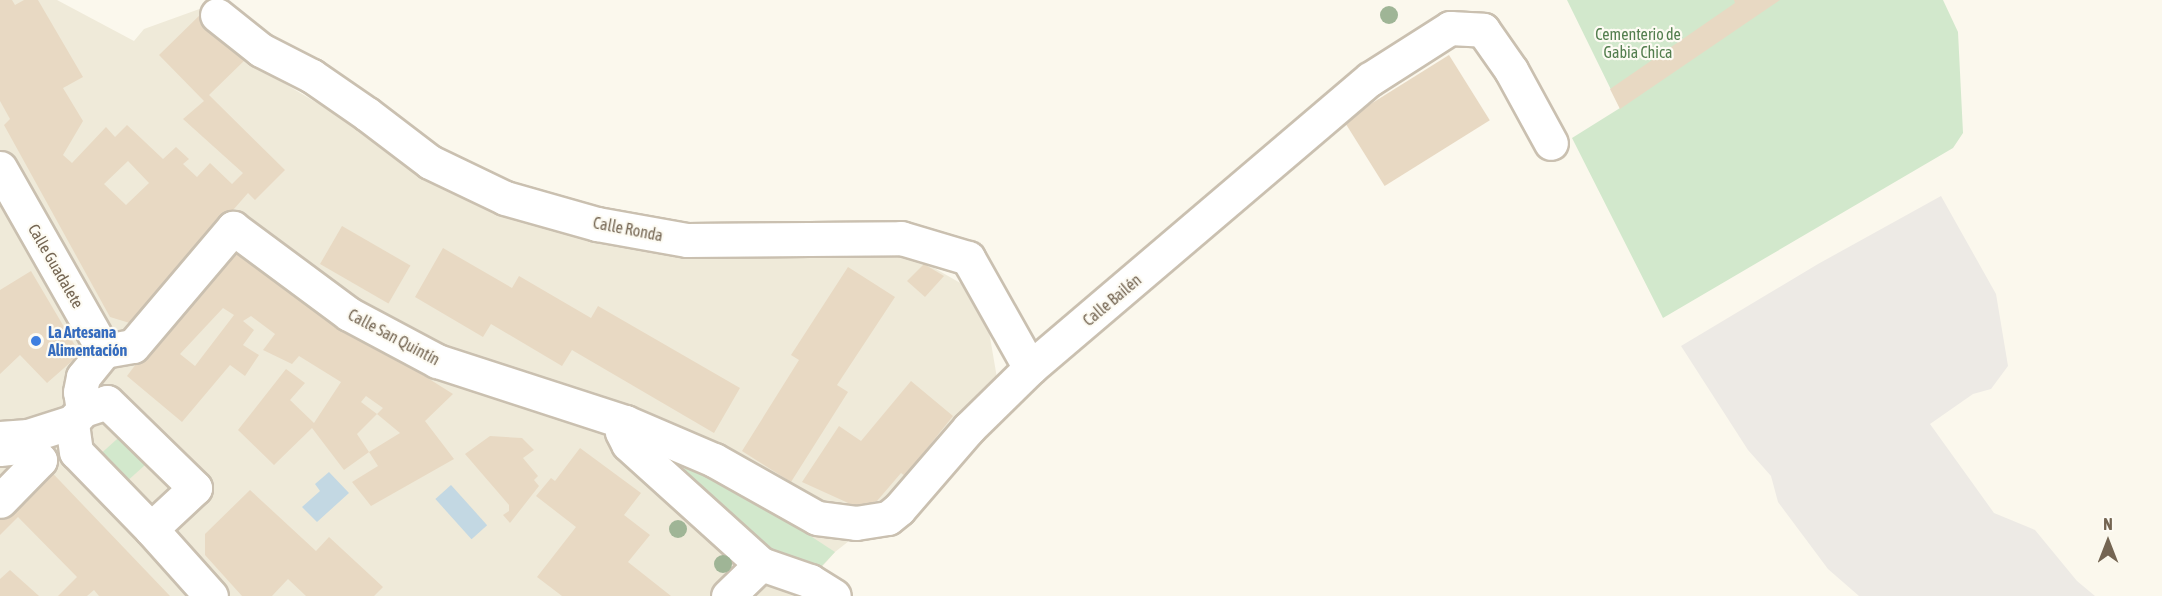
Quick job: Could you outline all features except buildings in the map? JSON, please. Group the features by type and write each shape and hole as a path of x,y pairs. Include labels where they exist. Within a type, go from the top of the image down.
{"street":[{"name":"Calle Ronda","path":"217,15 261,50 312,76 430,162 505,198 597,224 687,240 902,238 968,258 1030,368"},
{"name":"Calle Bailén","path":"625,422 714,460 817,518 856,524 888,518 899,510 969,428 1030,368 1370,79 1450,28 1483,30 1512,70 1551,143"},
{"name":"Calle Guadalete","path":"0,168 100,357 85,422"},
{"name":"Calle San Quintín","path":"100,357 133,346 233,228 348,314 437,361 625,422"},
{"path":"85,422 151,530 211,596"},
{"path":"9,441 85,422 195,488 151,530"},
{"path":"625,422 622,432 628,444 761,564 810,581 834,596"},
{"path":"0,501 40,460 27,446 9,441"},
{"path":"729,596 761,564"}],"shaded area":[{"path":"0,0 57,0 134,41 144,29 205,7 272,76 439,176 584,221 901,249 983,296 998,384 892,507 835,552 796,596 0,596"},
{"path":"1941,196 1996,294 2008,366 1991,389 1973,394 1930,424 1994,513 2035,530 2077,581 2095,596 1859,596 1828,569 1778,502 1771,476 1748,450 1681,346 1818,264"}],"green space":[{"name":"Cementerio de Gabia Chica","path":"1567,0 1943,0 1958,32 1963,133 1953,148 1663,318 1572,138 1620,108"},
{"path":"126,431 151,459 122,486 96,458"},
{"path":"685,461 734,486 835,552 819,569 771,552 683,484"}],"water":[{"path":"329,472 349,493 317,522 302,507 320,491 315,484"},
{"path":"451,485 487,525 472,539 435,499"}],"place":[{"name":"La Artesana Alimentación","path":"36,341"}]}
